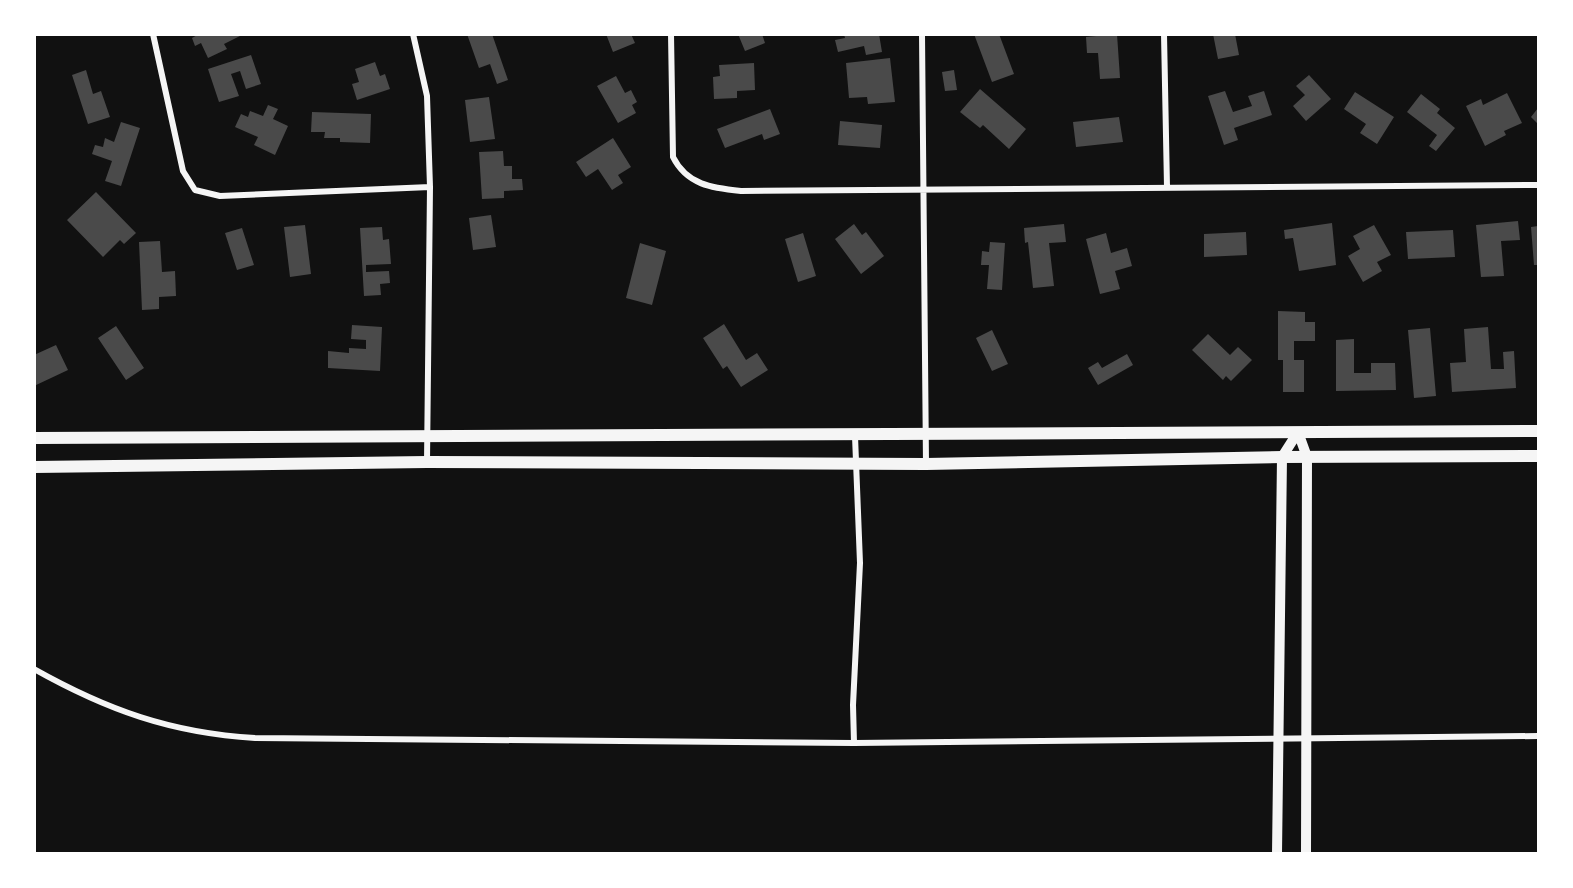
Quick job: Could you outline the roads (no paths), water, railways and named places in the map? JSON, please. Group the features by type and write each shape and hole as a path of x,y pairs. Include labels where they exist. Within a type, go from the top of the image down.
{"main road":[{"path":"34,438 429,435 855,436 925,433 1539,431"},
{"path":"34,467 427,462 926,464 1282,457 1539,456"}],"street":[{"path":"153,34 183,171 195,190 220,196 430,187"},
{"path":"413,34 427,96 430,187 427,462"},
{"path":"671,34 672,149 678,166 699,184 741,191 1539,185"},
{"path":"921,34 925,190 926,464"},
{"path":"1164,34 1167,187"},
{"path":"1277,854 1276,737 1282,457 1298,432"},
{"path":"1298,432 1307,458 1306,854"},
{"path":"854,743 860,563 855,436"},
{"path":"34,669 116,711 187,732 220,736 854,743 1539,736"}]}
